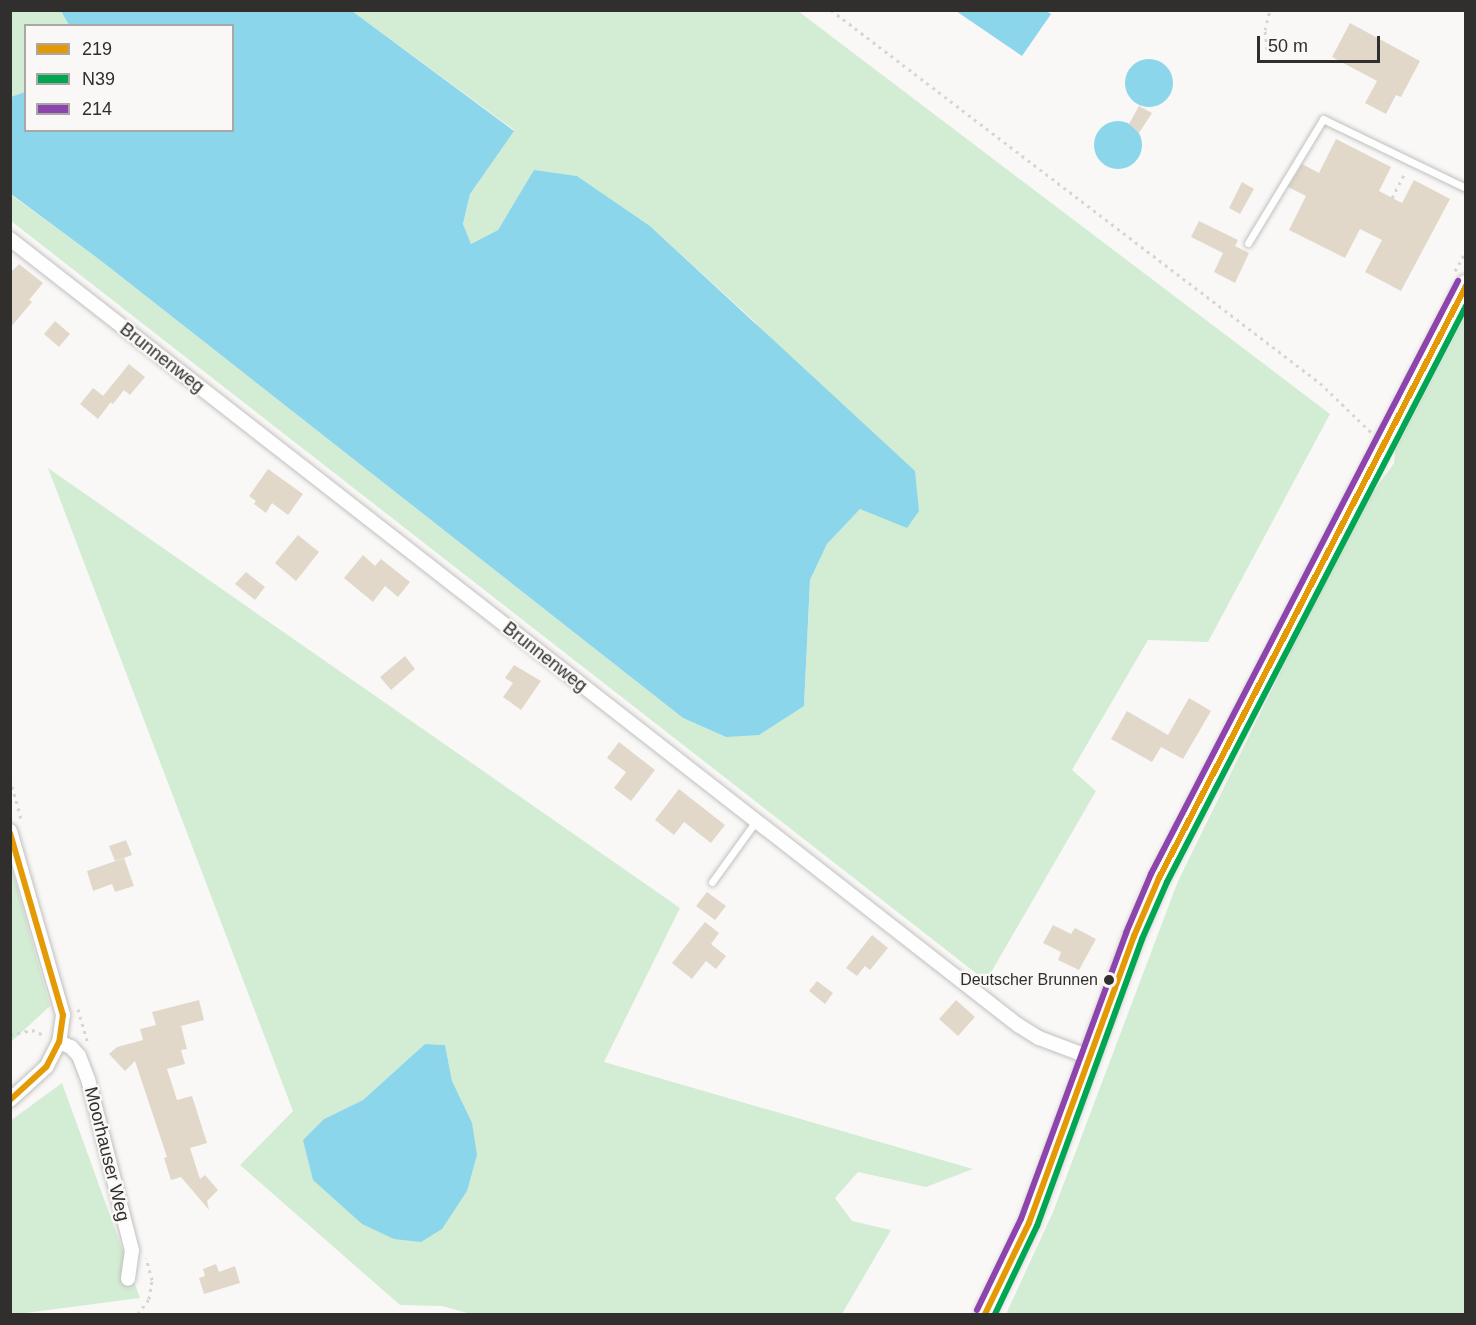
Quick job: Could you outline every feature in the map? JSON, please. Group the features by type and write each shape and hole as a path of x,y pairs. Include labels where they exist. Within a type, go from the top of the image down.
{"street":[{"name":"Brunnenweg","path":"10,239 1018,1025 1039,1038 1089,1057"},
{"path":"985,1314 1029,1223 1134,936 1159,878 1382,442 1466,285"},
{"path":"10,1100 46,1067 59,1042 63,1015 17,831"},
{"name":"Moorhauser Weg","path":"59,1042 71,1047 79,1056 88,1079 132,1250 128,1279"}],"lane":[{"path":"1248,243 1277,190 1323,119 1466,188"},
{"path":"712,882 756,821"}],"path":[{"path":"831,10 1320,383 1382,442"},
{"path":"1267,49 1265,30 1270,10"},
{"path":"1392,198 1412,160"},
{"path":"10,779 17,831"},
{"path":"77,1006 90,1051"},
{"path":"10,1035 32,1030 59,1042"},
{"path":"138,1314 148,1299 152,1280 146,1257"}],"green space":[{"path":"11,11 61,11 68,24 24,24 24,92 11,97"},
{"path":"352,11 798,11 1330,414 1208,642 1148,640 1072,770 1096,791 986,981 11,221 10,194 100,260 683,718 726,737 804,706 810,580 827,544 860,509 755,322 650,226 577,176 534,171 498,230 471,244 463,224 470,194 514,130"},
{"path":"1465,316 1465,1314 1006,1314 1053,1212 1178,881 1360,510 1394,463 1395,450"},
{"path":"48,468 680,908 604,1062 973,1169 926,1187 858,1172 835,1198 852,1221 891,1230 842,1314 471,1314 442,1306 400,1305 240,1165 293,1111","holes":["425,1044 445,1045 452,1081 324,1119 363,1100"]},
{"path":"11,866 50,1006 10,1042"},
{"path":"62,1083 140,1298 18,1314 11,1312 10,1121"}],"water":[{"path":"61,11 352,11 514,131 470,194 463,224 471,244 498,230 534,170 577,176 650,226 915,471 919,511 907,528 860,509 827,544 810,580 804,706 759,735 726,737 683,718 100,260 11,194 11,97 24,92 24,132 234,132 234,24 68,24"},
{"path":"956,11 1046,11 1051,14 1022,56"},
{"path":"1149,59 1166,66 1173,83 1166,100 1149,107 1132,100 1125,83 1132,66"},
{"path":"1118,121 1135,128 1142,145 1135,162 1118,169 1101,162 1094,145 1101,128"},
{"path":"425,1044 445,1045 452,1081 472,1123 477,1155 467,1191 442,1229 421,1242 394,1239 362,1224 313,1180 303,1140 324,1119 363,1100"}],"building":[{"path":"1350,23 1420,61 1401,97 1396,95 1386,114 1365,103 1377,81 1332,57"},
{"path":"1139,106 1152,113 1139,133 1129,124"},
{"path":"1336,139 1391,167 1379,191 1402,203 1414,180 1450,199 1401,291 1365,272 1382,240 1360,229 1345,258 1289,230 1306,196 1288,187 1302,164 1319,173"},
{"path":"1242,182 1254,189 1240,214 1229,208"},
{"path":"1199,221 1238,240 1235,246 1249,253 1235,283 1214,272 1223,253 1191,237"},
{"path":"19,264 43,283 29,300 32,302 10,328 10,273"},
{"path":"55,321 70,334 59,347 44,334"},
{"path":"129,364 145,377 130,395 124,390 113,404 103,396"},
{"path":"93,388 111,402 98,419 80,404"},
{"path":"268,469 303,494 288,515 272,503 266,513 254,504 256,501 249,496"},
{"path":"298,535 319,552 296,581 275,563"},
{"path":"363,555 375,566 381,559 410,582 398,597 385,586 373,602 344,578"},
{"path":"246,572 265,587 255,600 235,584"},
{"path":"405,656 415,669 391,690 380,677"},
{"path":"514,665 541,681 521,710 503,697 513,683 505,678"},
{"path":"1189,698 1211,711 1183,759 1161,747 1152,762 1111,739 1127,711 1168,735"},
{"path":"619,742 655,770 631,801 614,788 626,772 607,758"},
{"path":"679,789 725,825 711,843 684,822 674,835 655,820"},
{"path":"126,840 132,855 115,861 109,846"},
{"path":"124,858 134,886 115,892 112,884 93,891 87,871"},
{"path":"707,892 726,906 715,920 696,906"},
{"path":"705,922 719,933 711,944 726,956 716,969 706,961 692,979 672,963"},
{"path":"1053,925 1071,934 1075,928 1096,939 1079,970 1058,960 1061,952 1043,943"},
{"path":"872,935 888,948 870,970 865,966 857,976 846,968"},
{"path":"817,981 833,993 825,1004 809,991"},
{"path":"199,1000 204,1020 181,1026 187,1049 181,1050 185,1064 167,1069 177,1100 192,1096 207,1143 190,1148 200,1179 205,1175 218,1190 207,1201 209,1210 181,1177 171,1180 164,1158 167,1157 135,1061 125,1071 109,1054 117,1047 143,1040 140,1029 156,1025 152,1012"},
{"path":"956,1000 975,1017 958,1036 939,1019"},
{"path":"216,1264 219,1272 235,1266 240,1283 204,1294 199,1278 205,1276 203,1269"}],"transit line":[{"name":"214","path":"977,1310 1021,1219 1126,933 1151,874 1458,281"},
{"name":"219","path":"985,1314 1029,1223 1134,936 1159,878 1466,286"},
{"name":"N39","path":"995,1314 1037,1226 1142,939 1167,882 1466,306"},
{"name":"219","path":"10,833 63,1015 59,1042 46,1067 10,1100"}],"place":[{"name":"Deutscher Brunnen","path":"1109,980"}]}
